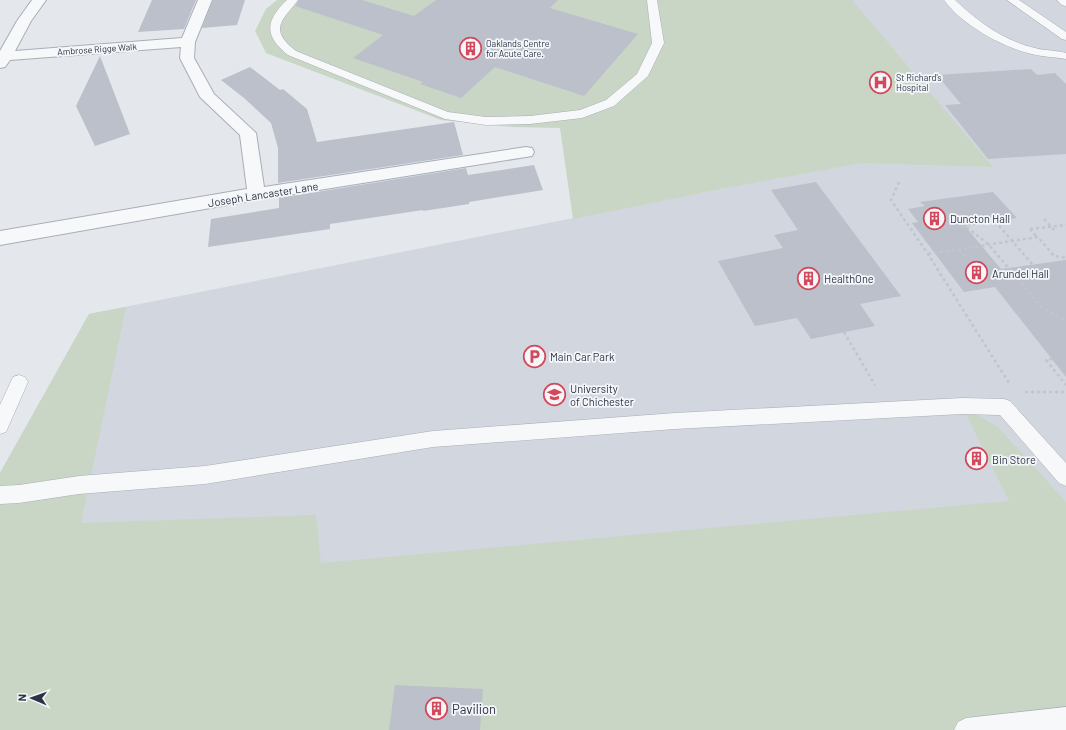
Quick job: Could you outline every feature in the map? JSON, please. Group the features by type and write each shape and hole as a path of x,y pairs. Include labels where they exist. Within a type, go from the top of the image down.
{"street":[{"path":"3,60 24,21 39,0"},
{"path":"205,0 188,42 187,58 208,97 248,133 256,194"},
{"name":"Ambrose Rigge Walk","path":"3,60 188,42"},
{"name":"Joseph Lancaster Lane","path":"0,238 256,194 526,152"}],"lane":[{"path":"293,0 283,9 276,21 274,32 280,43 292,53 445,115 486,121 530,120 582,114 610,103 642,76 658,43 652,0"},
{"path":"949,0 960,11 984,29 1018,47 1035,52 1066,56"},
{"path":"1012,0 1066,37"},
{"path":"1062,0 1066,3"},
{"path":"0,426 19,382"},
{"path":"0,495 19,494 79,485 205,475 433,439 691,420 962,406 1004,407 1066,477"},
{"path":"966,730 1066,719"}],"path":[{"path":"899,182 891,200 928,254 1011,385"},
{"path":"1044,219 1056,232"},
{"path":"995,221 1032,265"},
{"path":"1066,225 1030,229 1054,256 1066,258"},
{"path":"961,228 967,227 989,245 1043,309 1066,320"},
{"path":"928,254 1038,237"},
{"path":"959,250 965,258"},
{"path":"844,332 879,391"},
{"path":"1052,359 1046,360 1066,385"},
{"path":"1022,392 1066,392"}],"shaded area":[{"name":"University of Chichester","path":"672,0 1066,0 1066,730 0,730 0,473 89,314 725,188"}],"green space":[{"path":"277,0 852,0 993,167 861,163 726,188 573,219 560,128 513,127 441,120 266,53 255,31 266,9"},
{"path":"126,307 81,523 316,515 321,563 1009,501 962,406 999,428 1066,502 1066,730 0,730 0,473 89,314"}],"building":[{"path":"152,0 196,0 184,29 138,32"},
{"path":"213,0 245,0 237,25 202,28"},
{"name":"Oaklands Centre for Acute Care.","path":"299,0 362,0 414,16 436,0 558,0 550,8 638,34 584,96 495,67 461,98 420,84 423,82 353,58 383,35 295,6"},
{"path":"100,56 130,134 95,146 76,106"},
{"path":"250,67 280,90 283,89 307,109 317,142 454,122 463,155 278,183 278,148 271,123 244,98 221,80"},
{"path":"1031,69 1037,75 1055,73 1066,84 1066,154 988,159 945,105 961,104 937,75"},
{"path":"534,165 543,190 469,202 469,204 330,224 330,229 208,247 211,219 279,208 279,198 466,168 468,175"},
{"name":"HealthOne","path":"816,182 901,296 860,304 875,326 811,339 797,318 755,326 718,261 783,248 774,235 798,230 771,190"},
{"path":"993,192 1017,218 965,226 1001,269 1066,260 1066,377 995,287 964,292 912,223 918,222 908,209 925,206 920,202"},
{"name":"Pavilion","path":"395,685 483,689 480,730 389,730"}],"place":[{"name":"Oaklands Centre for Acute Care.","path":"471,48"},
{"name":"St Richard's Hospital","path":"881,82"},
{"name":"Duncton Hall","path":"934,218"},
{"name":"Arundel Hall","path":"977,273"},
{"name":"HealthOne","path":"808,278"},
{"name":"Main Car Park","path":"534,356"},
{"name":"University of Chichester","path":"555,394"},
{"name":"Bin Store","path":"976,459"},
{"name":"Pavilion","path":"437,709"}]}
